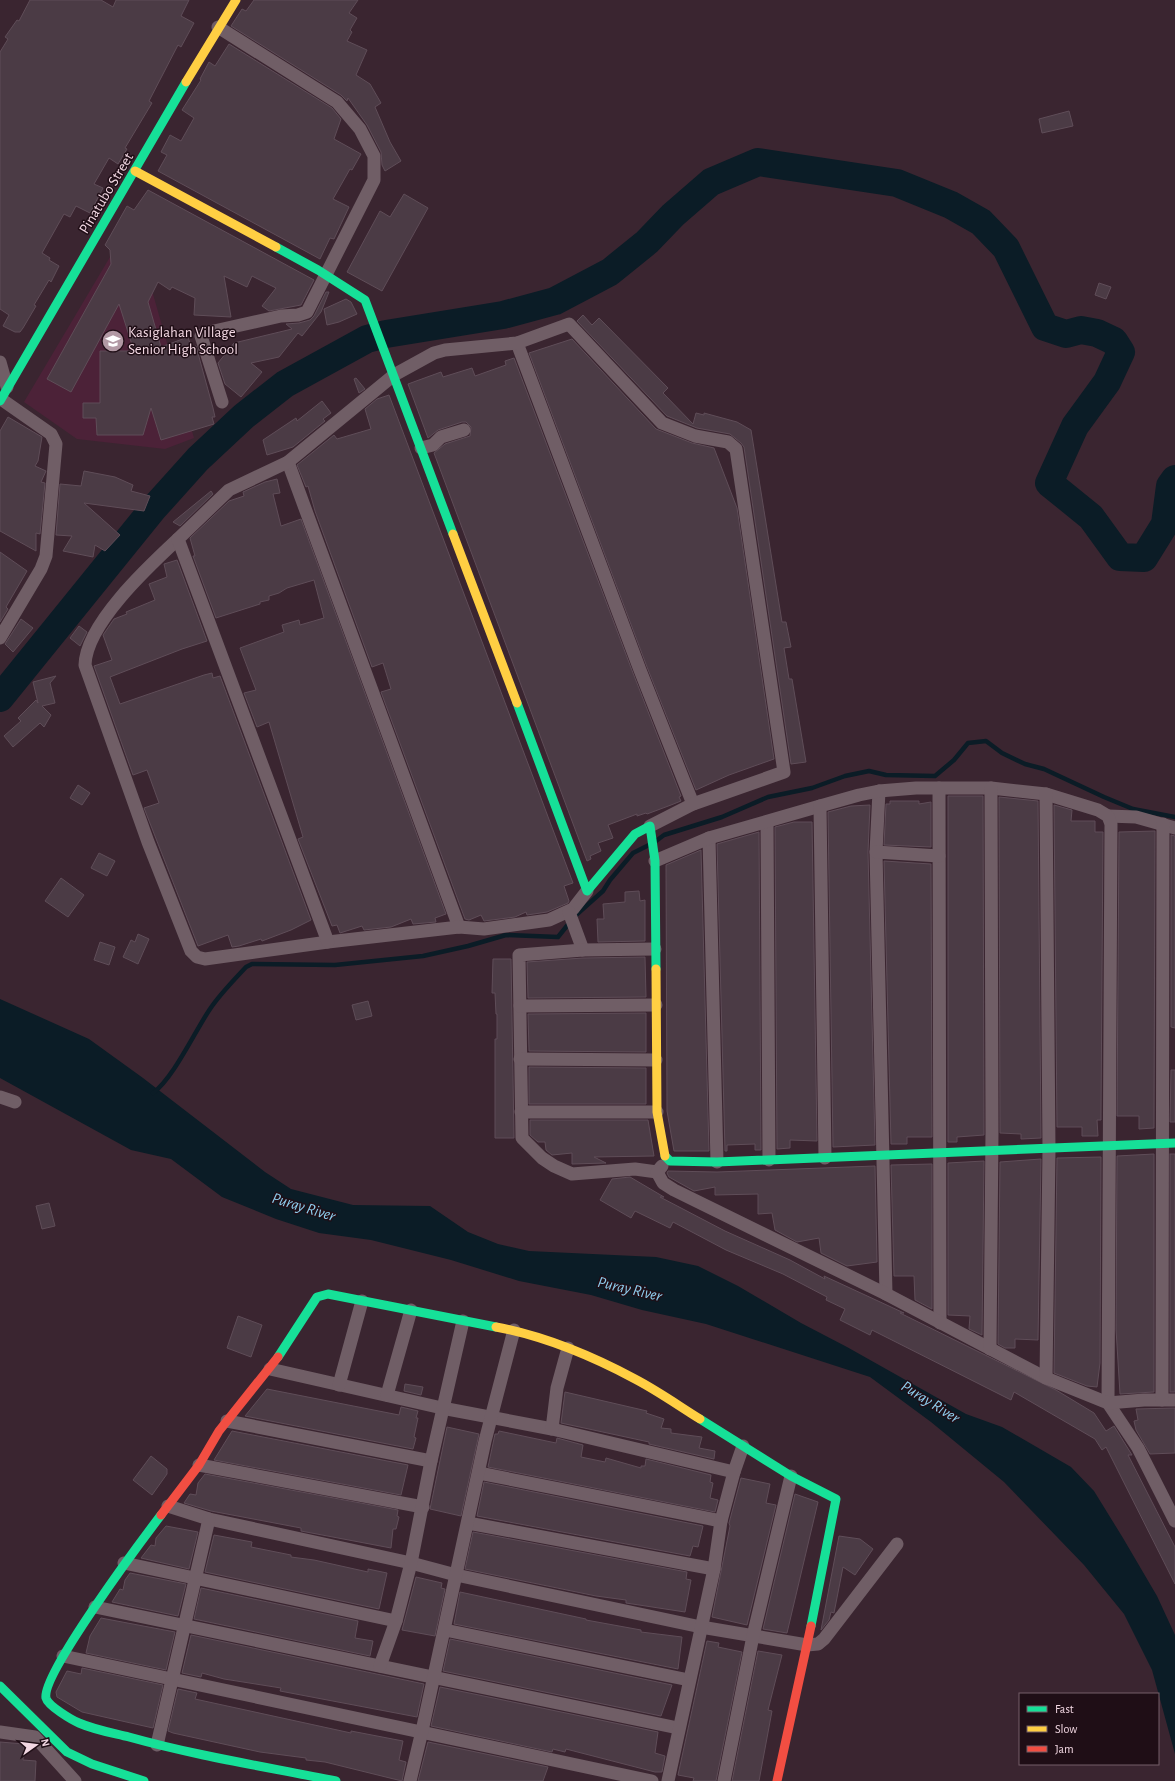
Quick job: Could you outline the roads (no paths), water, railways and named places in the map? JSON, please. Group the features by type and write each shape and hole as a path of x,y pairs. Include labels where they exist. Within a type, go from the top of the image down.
{"street":[{"name":"Pinatubo Street","path":"3,396 135,172 218,27 236,0"},
{"path":"218,27 337,102 360,129 374,156 374,180 307,312 298,315 273,317 205,333 201,336 222,402"},
{"path":"135,172 327,274 361,296 369,310 383,353 394,375 588,890"},
{"path":"569,324 662,423 696,436 728,442 736,449 784,772 693,804 650,831 635,834 588,890 570,915 549,920 484,929 459,927 328,942 205,959 197,957 191,952 148,842 85,665 86,654 98,628 131,586 229,490 288,462 394,375 434,353 445,350 517,343 569,324"},
{"path":"517,343 640,670 693,804"},
{"path":"0,362 3,396 52,434 56,444 46,556 41,569 0,638"},
{"path":"421,448 433,445 441,437 464,430"},
{"path":"288,462 459,927"},
{"path":"178,539 328,942"},
{"path":"939,788 940,1323"},
{"path":"654,856 709,838 859,795 879,791 939,788 991,788 1046,794 1098,810 1108,816 1136,817 1169,826 1162,1144 1169,1400 1108,1402 1046,1378 886,1294 674,1190 662,1183 657,1172"},
{"path":"990,1349 992,1151 991,788"},
{"path":"879,791 876,852 886,1294"},
{"path":"1046,794 1049,1148 1046,1378"},
{"path":"820,806 825,1158"},
{"path":"1108,816 1111,824 1108,1402 1138,1448 1175,1521"},
{"path":"768,822 769,1160"},
{"path":"650,831 654,856 657,1112 663,1154 667,1161"},
{"path":"709,838 716,1162"},
{"path":"876,852 939,856"},
{"path":"570,915 583,950"},
{"path":"655,949 583,950 519,955 522,1138 542,1158 568,1173 578,1174 635,1169 657,1172"},
{"path":"520,1006 656,1005"},
{"path":"520,1059 656,1060"},
{"path":"0,1097 15,1102"},
{"path":"521,1112 657,1112"},
{"path":"657,1172 667,1161 716,1162 1175,1143"},
{"path":"336,1781 157,1745 79,1723 50,1705 46,1699 46,1690 63,1656 124,1563 199,1465 219,1431 270,1369 317,1297 328,1294 514,1330 586,1355 636,1379 791,1476 836,1499 807,1645 777,1781"},
{"path":"339,1385 362,1301"},
{"path":"387,1395 410,1310"},
{"path":"380,1666 396,1621 412,1563 442,1408 462,1320"},
{"path":"410,1781 479,1473 514,1330"},
{"path":"552,1429 557,1388 568,1348"},
{"path":"270,1369 442,1408 552,1429 734,1472"},
{"path":"227,1421 431,1462"},
{"path":"668,1781 678,1728 714,1569 721,1520 734,1472 743,1446"},
{"path":"199,1465 423,1507"},
{"path":"479,1473 721,1520"},
{"path":"724,1781 753,1636 791,1476"},
{"path":"168,1506 209,1519 412,1563 456,1575 701,1627 807,1645 818,1644 824,1639 897,1544"},
{"path":"157,1745 209,1519"},
{"path":"468,1523 714,1569"},
{"path":"124,1563 196,1577 396,1621"},
{"path":"95,1607 678,1728"},
{"path":"445,1630 689,1680"},
{"path":"63,1656 652,1781"},
{"path":"0,1686 67,1752 92,1764 144,1781"},
{"path":"0,1732 35,1737 75,1781"}],"water":[{"name":"Puray River","path":"0,999 89,1039 143,1078 265,1172 291,1189 353,1205 430,1206 468,1232 498,1244 529,1251 656,1257 698,1266 738,1286 801,1323 966,1414 1002,1427 1071,1467 1094,1491 1157,1596 1175,1635 1175,1754 1152,1670 1124,1614 1084,1565 1004,1482 931,1422 870,1377 706,1324 642,1310 591,1295 519,1281 451,1260 371,1240 319,1233 276,1219 222,1197 171,1159 131,1150 0,1078"}],"waterway":[{"path":"0,698 153,509 198,459 244,416 285,384 367,339 386,334 503,315 555,301 610,272 647,242 673,215 711,182 758,162 897,183 951,205 981,222 1006,248 1045,327 1066,334 1081,330 1097,333 1114,341 1121,352 1107,382 1075,426 1049,483 1091,517 1120,557 1144,558 1165,524 1170,486 1175,479"},
{"path":"656,841 664,835 722,817 768,797 812,788 845,776 869,771 886,775 935,776 954,760 968,743 986,741 1002,753 1025,764 1044,769 1133,809 1175,817"},
{"path":"575,916 603,891 610,880 633,853 649,845"},
{"path":"153,1093 161,1086 176,1066 214,1003 246,967 252,964 335,965 423,956 468,946 506,935 558,937 570,922"}],"place":[{"name":"Kasiglahan Village Senior High School","path":"113,341"}]}
